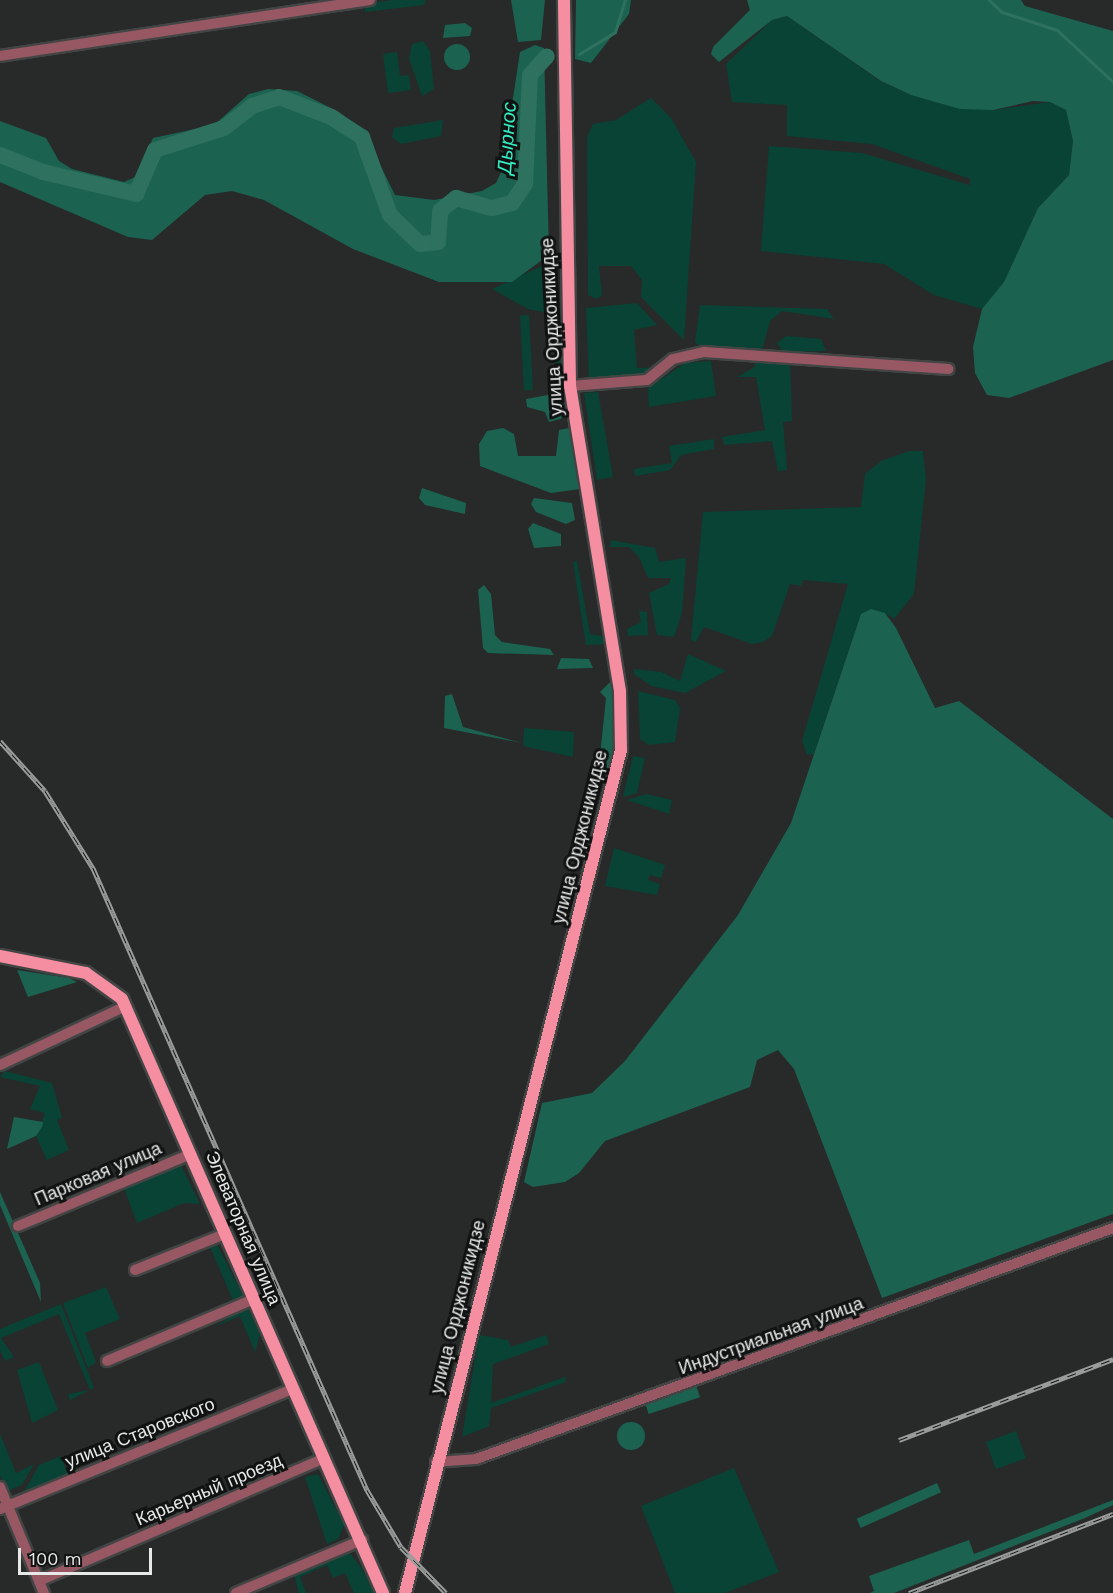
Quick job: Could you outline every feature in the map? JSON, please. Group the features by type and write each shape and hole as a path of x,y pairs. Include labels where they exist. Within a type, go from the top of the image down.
{"main road":[{"name":"улица Орджоникидзе","path":"405,1593 436,1462 621,750 619,684 570,386 564,0"},
{"name":"Элеваторная улица","path":"0,956 96,977 126,1006 293,1389 362,1540 383,1593"}],"street":[{"path":"0,57 370,0"},
{"path":"570,386 647,381 673,359 704,352 948,369"},
{"path":"0,1065 126,1006"},
{"name":"Парковая улица","path":"18,1226 191,1154"},
{"name":"Индустриальная улица","path":"436,1462 476,1459 1113,1228"},
{"path":"135,1270 225,1234"},
{"path":"106,1362 254,1299"},
{"name":"улица Старовского","path":"4,1507 293,1389"},
{"name":"Карьерный проезд","path":"39,1581 325,1458"},
{"path":"0,1487 4,1507 44,1593"},
{"path":"236,1593 362,1540"}],"green space":[{"path":"392,0 426,0 424,5 365,12 364,4"},
{"path":"511,0 545,0 541,40 518,42"},
{"path":"576,0 631,0 629,14 591,63 575,59"},
{"path":"747,0 1021,0 1025,6 1113,31 1113,360 1009,398 987,395 975,373 973,347 982,309 1004,282 1038,208 1069,175 1073,141 1066,110 1050,102 1033,101 993,110 960,109 911,95 881,81 787,16 772,20 719,62 711,54 713,47 750,10"},
{"path":"787,16 880,81 911,95 993,110 1050,102 1066,110 1073,141 1069,175 1038,208 1004,282 982,309 934,295 884,264 761,251 769,146 862,153 970,185 970,179 872,144 787,136 787,105 732,102 726,64 772,20"},
{"path":"465,23 472,28 470,36 443,38 445,25"},
{"path":"423,41 430,51 434,89 422,96 409,59 412,44"},
{"path":"457,44 466,48 470,57 466,66 457,70 448,66 444,57 448,48"},
{"path":"535,45 544,48 549,255 512,282 439,282 353,249 264,200 232,191 205,195 152,240 128,237 0,182 0,121 46,138 59,161 72,169 124,182 135,177 153,138 214,125 249,94 268,89 297,91 339,112 364,132 395,195 434,200 482,191 496,183 502,170 520,52"},
{"path":"397,52 400,76 409,75 411,90 388,93 383,54"},
{"path":"651,98 671,118 696,162 684,340 641,297 642,280 631,266 599,266 602,295 597,299 588,295 587,137 593,124 616,120"},
{"path":"443,120 441,136 401,144 392,137 394,128"},
{"path":"544,265 553,271 563,331 565,380 560,381 553,378 558,345 554,314 528,309 492,289"},
{"path":"637,303 657,325 634,330 637,368 664,367 646,379 589,379 586,308"},
{"path":"700,305 827,309 834,319 782,311 770,321 762,350 700,347 695,342"},
{"path":"520,315 529,315 533,390 524,390"},
{"path":"786,336 821,339 826,351 783,352 777,343"},
{"path":"754,359 790,361 792,421 783,422 787,470 778,471 772,441 724,445 722,437 765,430 756,377 737,377 755,367"},
{"path":"711,361 716,396 649,407 648,388 685,363"},
{"path":"556,385 565,385 568,417 549,422 545,412 527,407 526,399 548,395"},
{"path":"598,392 613,477 597,480 584,393"},
{"path":"503,428 514,434 518,456 556,456 559,430 569,428 580,489 551,493 480,466 479,444 487,431"},
{"path":"714,439 714,449 681,455 670,470 635,476 634,469 672,463 669,446"},
{"path":"909,451 923,451 926,479 914,594 894,619 885,613 861,614 814,754 807,755 802,741 848,584 803,580 801,586 790,584 772,636 763,642 752,644 704,627 696,642 691,640 703,512 861,507 865,474 881,461"},
{"path":"422,488 466,503 465,514 425,505 419,498"},
{"path":"534,498 572,503 575,520 566,524 536,512 531,504"},
{"path":"533,523 561,534 561,546 534,548 528,529"},
{"path":"611,540 655,548 659,562 686,558 682,613 674,637 657,635 649,593 669,584 671,578 648,578 639,557 629,547 610,547"},
{"path":"577,561 590,634 607,637 608,644 586,645 573,562"},
{"path":"484,585 491,594 495,635 502,642 550,649 554,655 488,653 483,648 478,590"},
{"path":"871,609 885,613 896,628 935,708 959,701 1113,819 1113,1214 882,1298 794,1069 778,1050 757,1060 750,1087 605,1141 579,1173 565,1182 533,1187 524,1182 542,1103 592,1093 625,1061 738,915 791,823 861,614"},
{"path":"639,611 647,612 648,635 628,636 627,629 641,622"},
{"path":"688,654 726,671 685,693 651,686 634,674 634,669 661,672 680,681"},
{"path":"561,658 589,659 593,668 557,669"},
{"path":"613,679 616,754 609,782 600,755 606,698 600,692"},
{"path":"638,691 675,700 680,708 675,742 649,745 640,739"},
{"path":"452,694 463,727 522,743 444,728 445,696"},
{"path":"524,728 574,732 573,757 523,746"},
{"path":"633,756 645,758 637,793 623,797"},
{"path":"646,794 672,800 669,814 627,800"},
{"path":"614,848 665,865 661,878 650,875 648,880 660,884 657,895 605,886"},
{"path":"17,970 69,978 77,982 28,997"},
{"path":"5,1071 52,1083 62,1118 57,1120 69,1150 47,1160 36,1136 45,1113 30,1109 40,1086 0,1077"},
{"path":"14,1117 43,1122 42,1127 36,1136 7,1149"},
{"path":"180,1163 200,1204 184,1203 137,1223 124,1188"},
{"path":"0,1192 40,1283 41,1302 0,1205"},
{"path":"217,1244 243,1296 234,1303 211,1249 203,1249"},
{"path":"106,1287 120,1319 85,1333 96,1362 88,1368 63,1303"},
{"path":"61,1304 94,1388 90,1390 59,1314 1,1338 14,1357 5,1361 0,1350 0,1329"},
{"path":"247,1307 260,1335 255,1352 240,1316 214,1327"},
{"path":"479,1335 508,1340 511,1347 546,1335 549,1344 493,1364 491,1403 565,1377 566,1382 491,1408 489,1426 462,1437"},
{"path":"39,1362 58,1410 32,1423 17,1370"},
{"path":"696,1385 700,1397 649,1414 645,1402"},
{"path":"90,1390 70,1400 68,1394"},
{"path":"631,1422 641,1426 645,1436 641,1446 631,1450 621,1446 617,1436 621,1426"},
{"path":"1016,1431 1026,1458 996,1469 986,1442"},
{"path":"0,1434 16,1473 34,1464 22,1485 7,1491 0,1475"},
{"path":"61,1456 68,1475 10,1498 25,1490 39,1465"},
{"path":"734,1468 779,1572 725,1593 675,1593 641,1506"},
{"path":"318,1474 344,1525 338,1539 327,1544 305,1477"},
{"path":"937,1483 941,1492 861,1528 857,1519"},
{"path":"1113,1500 1113,1505 1085,1518 894,1593 870,1593 874,1591 869,1576 969,1540 974,1554"},
{"path":"342,1552 349,1552 362,1569 374,1593 354,1593 345,1573 333,1578 327,1565 300,1577 306,1593 299,1593 294,1574"}],"waterway":[{"name":"Дырнос","path":"579,54 615,32 625,0"},
{"name":"Дырнос","path":"989,0 1002,12 1057,30 1113,82"},
{"name":"Дырнос","path":"0,155 43,172 136,194 155,150 224,128 252,106 279,97 331,117 362,137 390,215 420,244 438,242 440,211 456,198 492,208 512,203 525,184 530,75 547,56"}],"railway":[{"path":"0,741 45,791 93,868 367,1490 401,1547 446,1593"},
{"path":"899,1440 1113,1359"},
{"path":"909,1593 1113,1514"}]}
